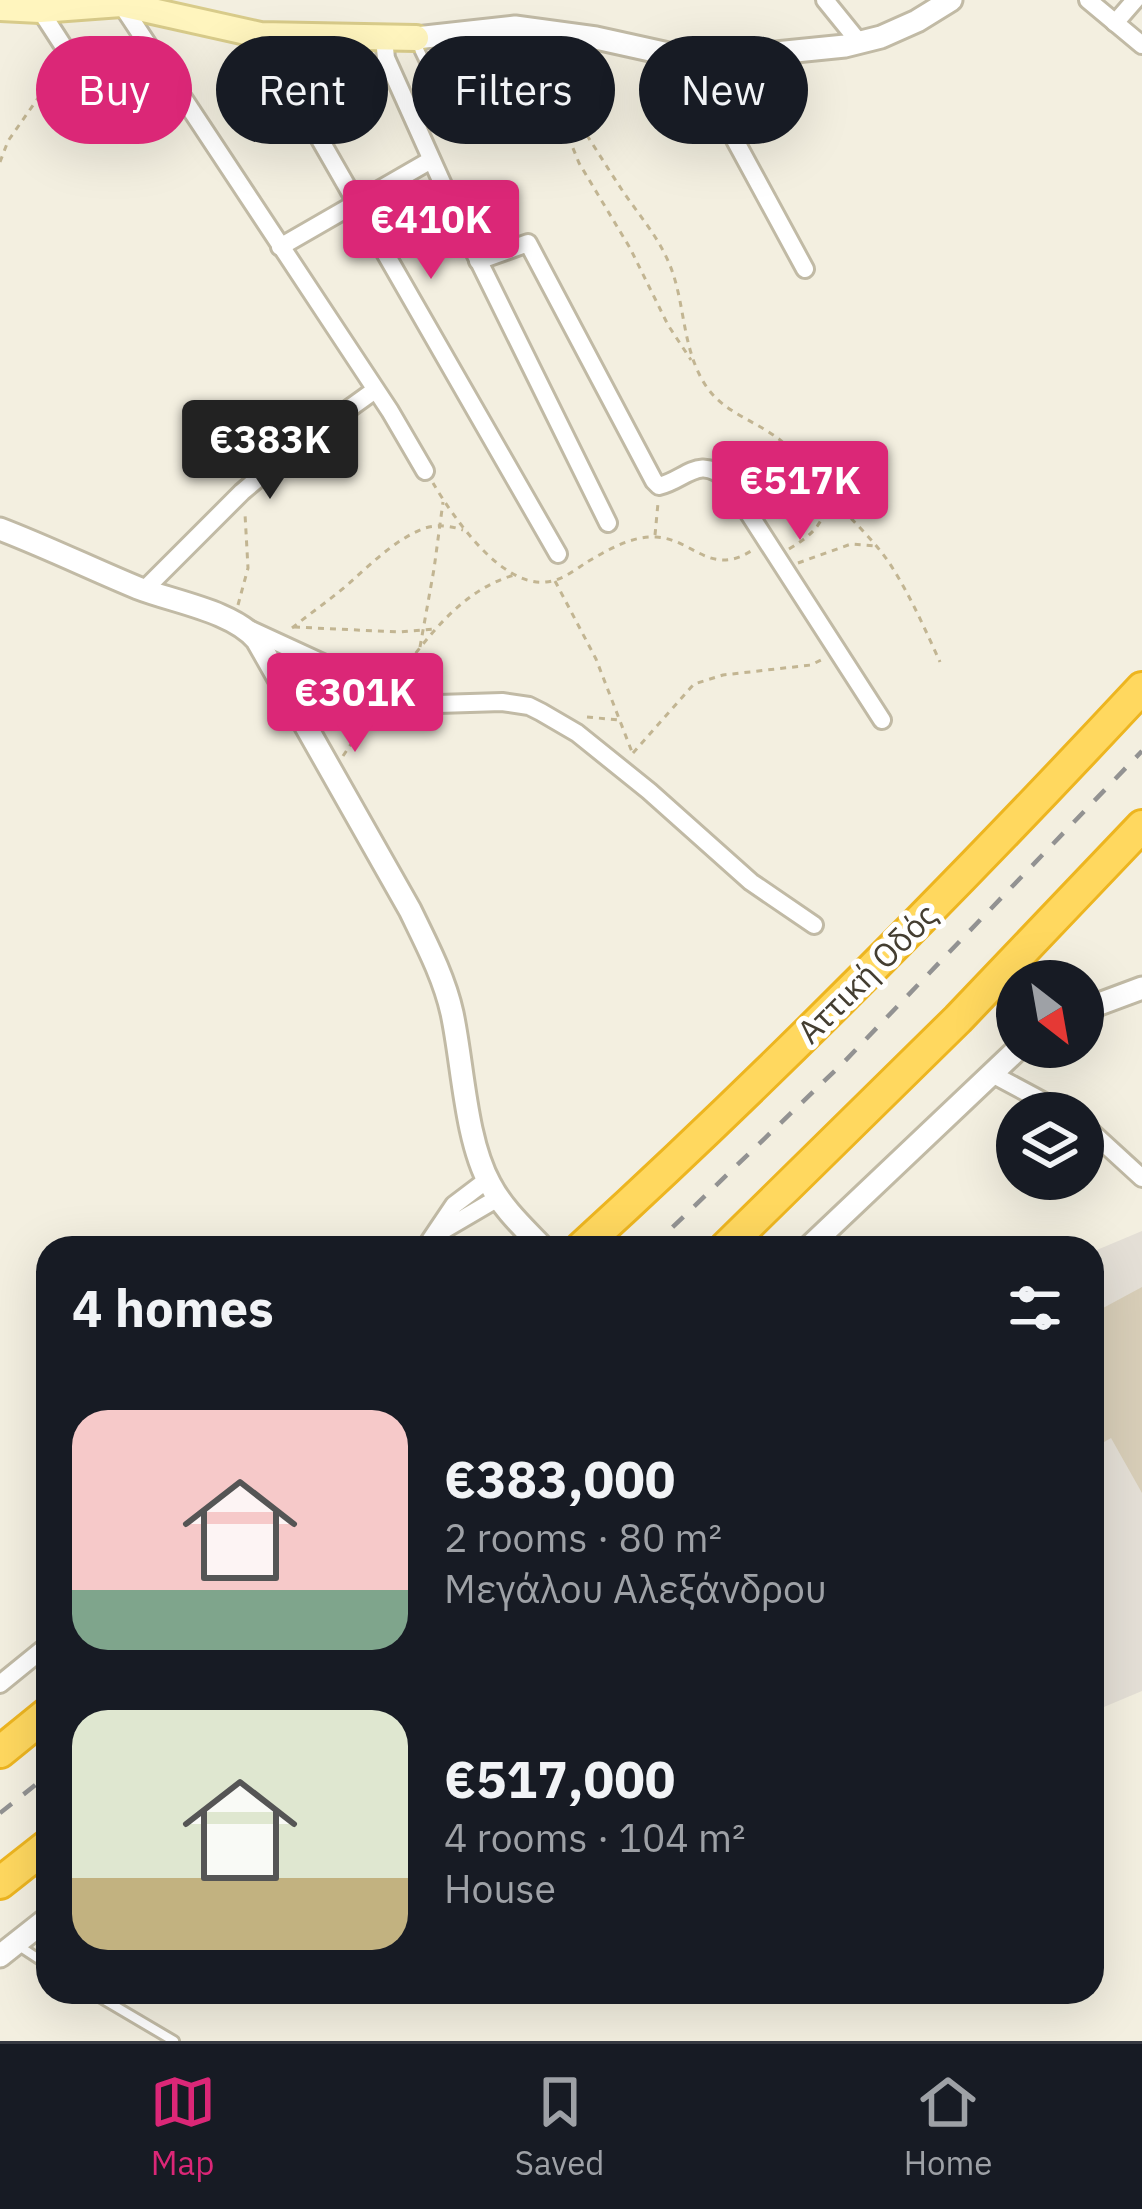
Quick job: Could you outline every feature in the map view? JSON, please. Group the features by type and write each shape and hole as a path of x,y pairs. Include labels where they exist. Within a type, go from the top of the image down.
{"highway":[{"name":"Αττική Οδός","path":"594,1236 856,985 1142,688"},
{"path":"737,1236 941,1035 1142,826"},
{"path":"0,1752 36,1723"},
{"path":"0,1883 36,1854"}],"main road":[{"path":"0,8 121,4 260,35 364,36"}],"street":[{"path":"826,0 859,42"},
{"path":"808,48 859,42 897,31 951,0"},
{"path":"1088,0 1142,45"},
{"path":"1115,23 1135,0"},
{"path":"121,4 425,470"},
{"path":"40,10 57,36"},
{"path":"430,36 488,28 531,29 639,48"},
{"path":"260,35 558,554"},
{"path":"388,63 478,261 608,523"},
{"path":"737,144 805,269"},
{"path":"280,247 431,160"},
{"path":"478,261 528,243 656,483 669,484 690,470 705,468 718,471 728,481 882,720"},
{"path":"144,590 242,492 375,390"},
{"path":"0,529 389,688 438,704 529,706 557,720 649,791 751,882 814,925"},
{"path":"248,629 410,910 451,1010 473,1134 493,1189 533,1236"},
{"path":"1104,1002 1142,988"},
{"path":"821,1236 997,1068"},
{"path":"992,1073 1027,1092"},
{"path":"1104,1143 1142,1178"},
{"path":"437,1236 493,1189"},
{"path":"0,1684 36,1655"},
{"path":"8,1950 36,1928"}],"lane":[{"path":"488,28 488,36"},
{"path":"112,2004 174,2041"}],"path":[{"path":"531,29 534,36"},
{"path":"0,162 8,141 36,101"},
{"path":"573,144 668,325 709,390 784,443 877,547 905,590 940,662"},
{"path":"594,144 669,264 695,366"},
{"path":"425,470 466,531 523,580 555,581 618,544 655,537 711,559 729,561 776,554 818,558 851,544 877,547"},
{"path":"655,537 656,483"},
{"path":"776,554 810,536 824,519 827,490"},
{"path":"242,492 248,568 238,599 248,629"},
{"path":"419,649 443,500"},
{"path":"435,629 294,627 379,556 427,527 448,525 466,531"},
{"path":"332,772 435,629 464,601 515,575"},
{"path":"555,581 596,659 632,753 694,684 723,675 811,665 837,652"},
{"path":"557,720 598,717 621,721"}],"shaded area":[{"path":"1142,1231 1142,1691 1104,1707 1104,1247"}],"building":[{"path":"1142,1287 1142,1493 1111,1438 1104,1442 1104,1308"}],"railway":[{"path":"663,1236 845,1061 1142,751"},
{"path":"0,1813 36,1784"}]}
